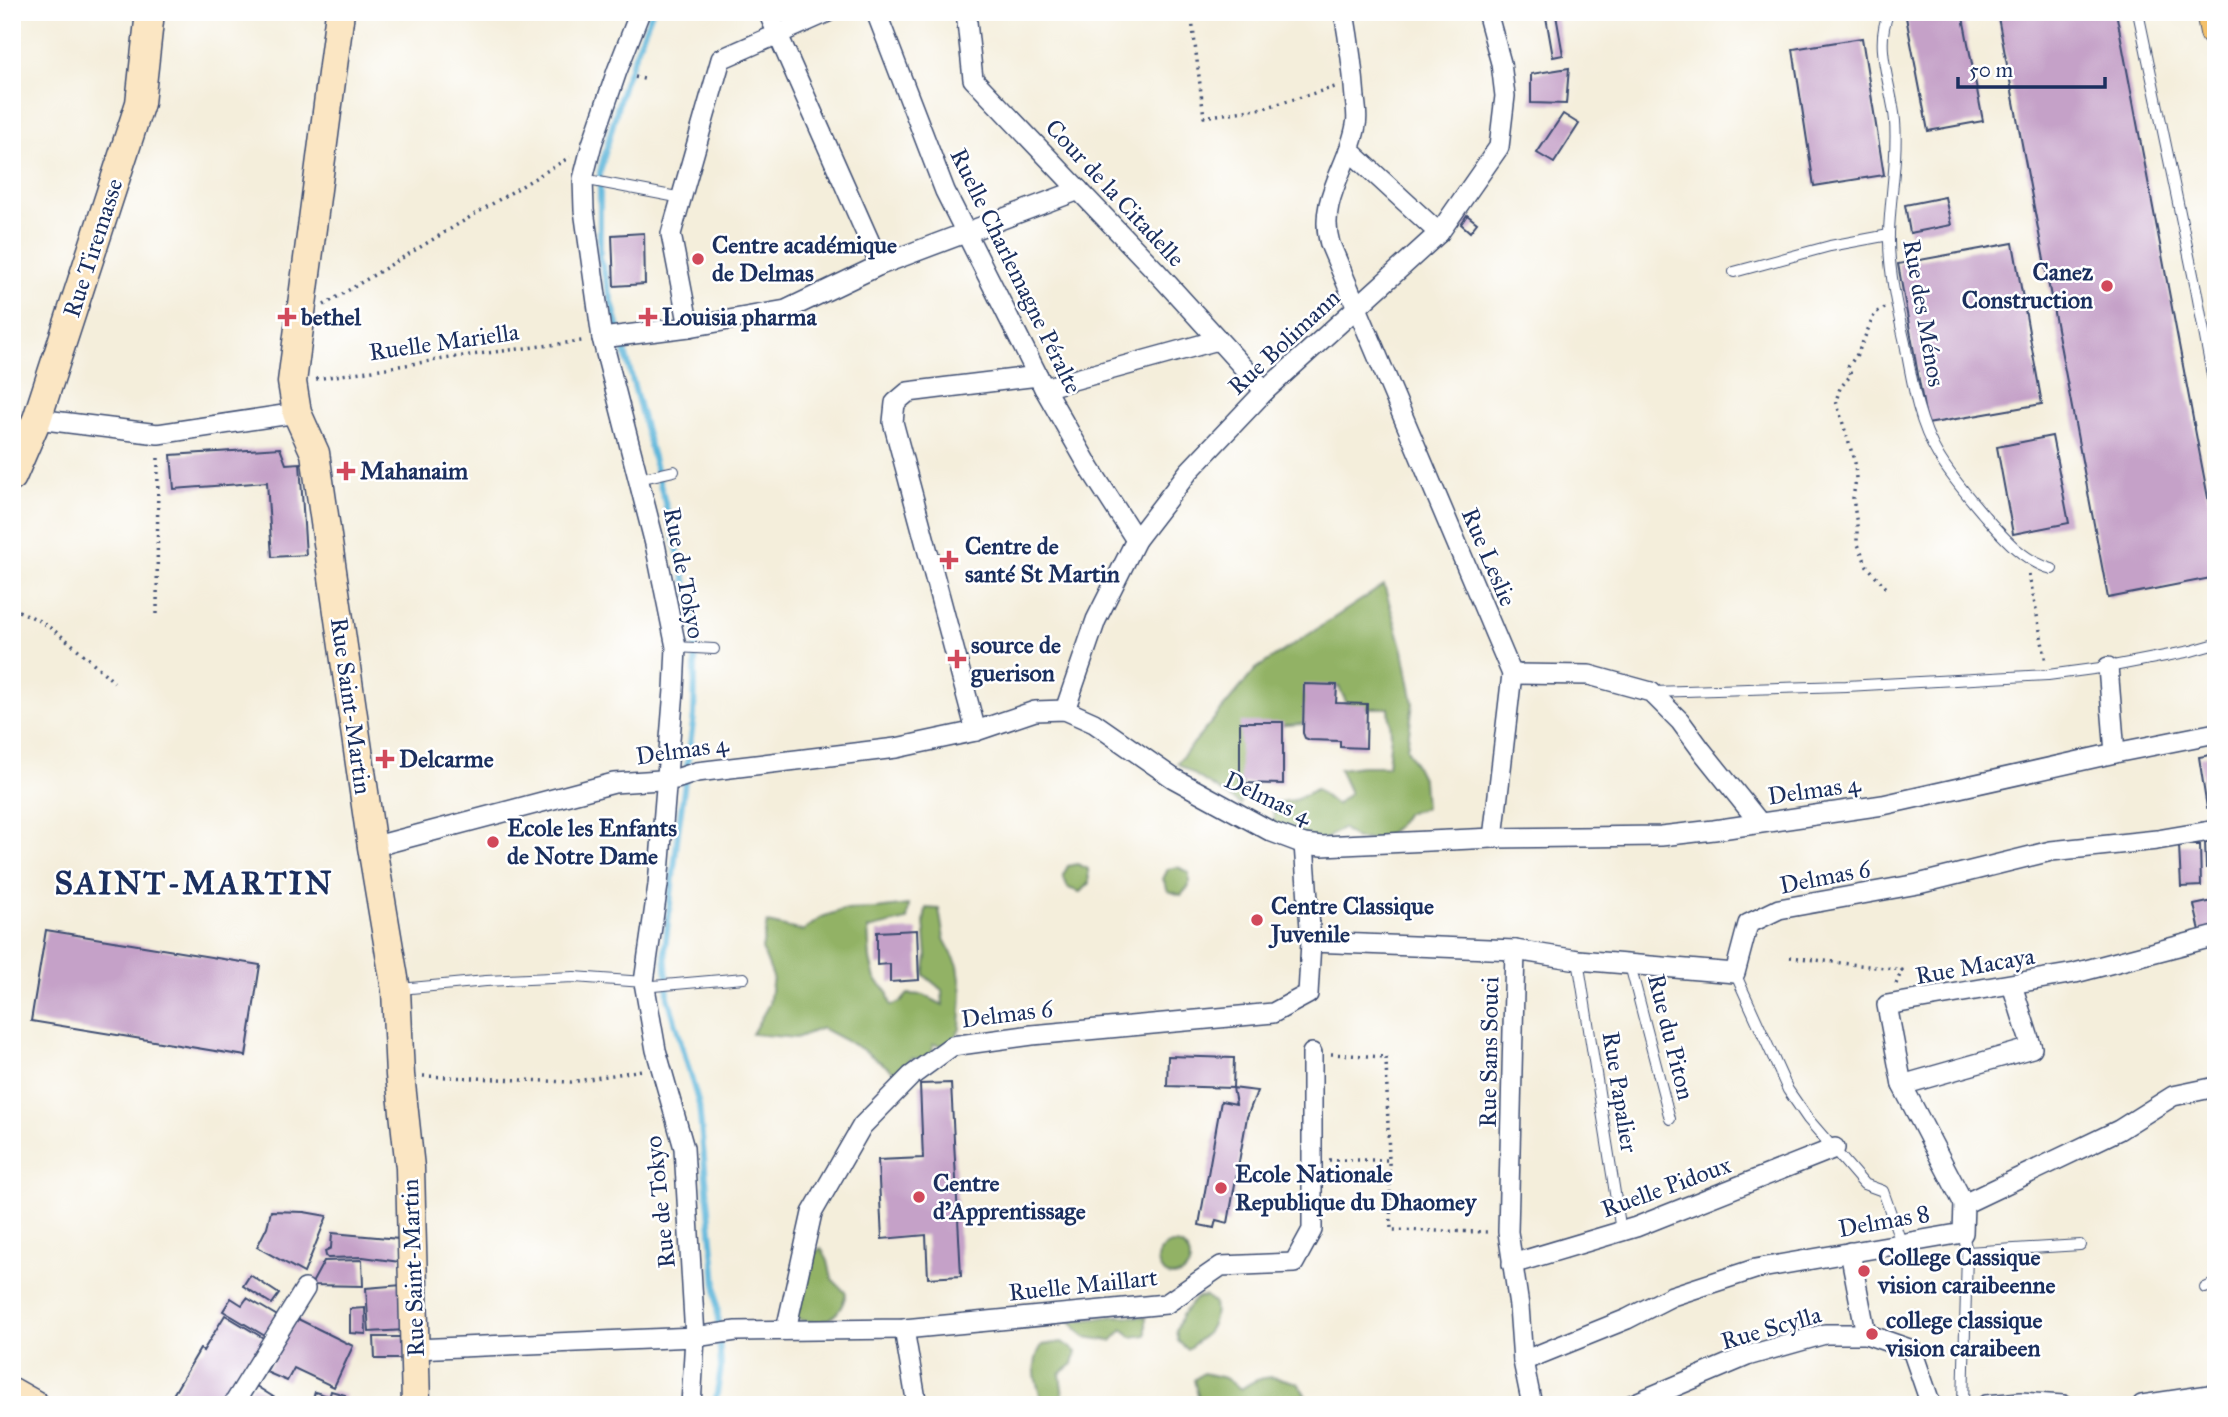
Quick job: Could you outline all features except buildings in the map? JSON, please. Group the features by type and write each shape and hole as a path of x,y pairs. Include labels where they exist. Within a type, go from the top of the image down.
{"main road":[{"path":"2212,12 2216,32"}],"street":[{"name":"Rue Tiremasse","path":"12,477 37,419 140,103 150,12"},
{"name":"Rue Saint-Martin","path":"340,12 292,382 297,413 315,453 372,847 396,990 400,1075 410,1168 416,1405"},
{"name":"Rue de Tokyo","path":"640,12 592,144 583,179 584,210 602,338 643,478 681,647 674,690 671,779 648,984 661,1067 684,1148 695,1337 691,1405"},
{"path":"768,12 880,265"},
{"path":"689,327 671,234 721,59 828,12"},
{"name":"Ruelle Charlemagne Péralte","path":"876,12 945,191 1041,382 1091,470 1136,540"},
{"name":"Cour de la Citadelle","path":"966,12 973,79 1265,391"},
{"name":"Rue Leslie","path":"1344,12 1357,123 1330,200 1325,229 1511,674 1493,838"},
{"name":"Rue Bolimann","path":"1065,710 1096,620 1136,540 1189,471 1265,391 1439,233 1499,147 1505,96 1502,62 1487,12"},
{"path":"1349,150 1439,233"},
{"path":"602,338 689,327 786,310 880,265 1079,190"},
{"path":"976,731 893,422 895,403 908,393 1041,382 1219,340"},
{"path":"37,419 158,434 297,413"},
{"path":"2108,667 2115,753"},
{"path":"1511,674 1589,675 1651,692 1680,721 1759,822"},
{"name":"Delmas 4","path":"372,847 614,783 671,779 697,772 896,748 976,731 1035,711 1065,710 1094,723 1173,778 1272,832 1304,844 1322,846 1493,838 1661,836 1883,805 2216,733"},
{"name":"Delmas 6","path":"1735,973 1748,924 1779,909 1917,884 2051,850 2157,840 2216,830"},
{"name":"Delmas 6","path":"786,1330 812,1213 862,1126 911,1076 952,1046 1032,1035 1273,1013 1308,994 1311,942 1304,844"},
{"name":"Rue Macaya","path":"1887,1005 2075,973 2216,936"},
{"path":"1311,942 1514,950 1578,960 1735,973"},
{"name":"Rue Sans Souci","path":"1514,950 1508,1232 1519,1306 1523,1361 1532,1405"},
{"path":"1902,1085 2032,1048 2012,985"},
{"path":"1887,1005 1902,1085 1964,1204"},
{"name":"Ruelle Maillart","path":"695,1337 736,1331 904,1329 1166,1304 1221,1266 1294,1263 1312,1230 1312,1053"},
{"name":"Delmas 8","path":"1523,1361 1627,1319 1672,1296 1755,1269 1901,1242 1965,1243 1964,1204 2119,1130 2173,1096 2216,1087"},
{"name":"Ruelle Pidoux","path":"1512,1264 1636,1227 1835,1148"},
{"path":"1850,1252 1866,1334"},
{"path":"233,1405 305,1289"},
{"path":"904,1329 917,1405"},
{"name":"Rue Scylla","path":"1631,1405 1747,1356 1825,1334 1866,1334 1912,1350 1931,1405"},
{"path":"415,1349 695,1337"},
{"path":"2141,1405 2216,1394"},
{"path":"1986,1405 2021,1402 2063,1405"}],"lane":[{"name":"Rue des Ménos","path":"1889,12 1883,25 1882,46 1895,122 1889,235 1896,302 1914,391 1924,424 1937,453 1957,484 2026,559 2052,569"},
{"path":"2138,12 2216,396"},
{"path":"583,179 682,198"},
{"path":"1734,272 1830,246 1889,235"},
{"path":"643,478 674,471"},
{"path":"1651,692 1846,686 2048,675 2108,667 2216,644"},
{"path":"681,647 714,649"},
{"name":"Rue Papalier","path":"1578,960 1621,1231"},
{"name":"Rue du Piton","path":"1630,965 1670,1119"},
{"path":"1735,973 1788,1090 1808,1119 1864,1184 1884,1191 1901,1242"},
{"path":"396,990 486,981 574,977 648,984 690,984 744,978"},
{"path":"1963,1405 1965,1243 2080,1245"},
{"path":"2205,1288 2216,1283"}],"path":[{"path":"1191,12 1204,117 1264,108 1354,82"},
{"path":"299,321 592,144"},
{"path":"1888,590 1867,566 1857,542 1853,498 1855,463 1836,401 1840,388 1851,375 1848,367 1858,353 1875,313 1896,302"},
{"name":"Ruelle Mariella","path":"292,382 602,338"},
{"path":"157,614 158,434"},
{"path":"2026,559 2048,675"},
{"path":"12,609 24,612 67,640 114,682"},
{"name":"Rue Macaya","path":"1790,957 1902,970 1887,1005"},
{"path":"1312,1053 1385,1057 1391,1230 1508,1232"},
{"path":"400,1075 571,1082 661,1067"},
{"path":"1312,1160 1390,1160"}],"green space":[{"path":"1384,585 1403,650 1413,703 1407,748 1423,780 1425,808 1406,813 1397,826 1381,840 1356,839 1342,828 1320,843 1275,828 1272,803 1295,800 1316,789 1336,805 1350,793 1339,769 1388,766 1391,734 1389,708 1349,708 1339,687 1322,688 1315,723 1246,728 1241,805 1177,763 1256,669"},
{"path":"1077,864 1088,869 1089,883 1080,892 1068,888 1063,875 1068,866"},
{"path":"1178,867 1189,873 1189,886 1181,895 1168,891 1163,879 1168,869"},
{"path":"909,905 907,920 868,929 870,959 875,979 887,991 891,1006 901,1002 908,994 924,995 943,1005 942,990 924,975 927,957 924,922 926,908 939,909 944,939 958,965 962,993 960,1029 951,1046 933,1044 931,1060 911,1058 896,1073 860,1048 822,1028 796,1038 752,1034 769,1004 773,977 762,949 767,923 803,931 822,917 842,910"},
{"path":"1174,1244 1186,1248 1190,1260 1186,1272 1174,1276 1162,1272 1158,1260 1162,1248"},
{"path":"821,1248 828,1261 832,1279 846,1293 834,1316 820,1321 803,1321 794,1318 808,1258"},
{"path":"1206,1296 1214,1303 1212,1324 1205,1335 1187,1349 1178,1341 1176,1331 1182,1315 1195,1299"},
{"path":"1115,1316 1146,1317 1146,1335 1132,1337 1123,1329 1112,1341 1084,1337 1071,1322"},
{"path":"1062,1342 1076,1352 1073,1364 1060,1374 1064,1404 1044,1405 1036,1382 1038,1352 1042,1345"},
{"path":"1203,1373 1225,1378 1241,1389 1262,1378 1282,1379 1298,1383 1306,1396 1298,1405 1210,1405 1198,1396 1194,1380"}],"waterway":[{"path":"652,12 624,83 600,172 600,257 696,620 694,716 665,949 668,997 699,1105 721,1368 715,1405"}],"place":[{"name":"Centre académique de Delmas","path":"698,259"},
{"name":"Canez Construction","path":"2107,286"},
{"name":"bethel","path":"287,317"},
{"name":"Louisia pharma","path":"648,317"},
{"name":"Mahanaim","path":"346,471"},
{"name":"Centre de santé St Martin","path":"949,560"},
{"name":"source de guerison","path":"957,659"},
{"name":"Delcarme","path":"385,759"},
{"name":"Ecole les Enfants de Notre Dame","path":"493,842"},
{"name":"Centre Classique Juvenile","path":"1257,920"},
{"name":"Ecole Nationale Republique du Dhaomey","path":"1221,1188"},
{"name":"Centre d'Apprentissage","path":"919,1197"},
{"name":"College Cassique vision caraibeenne","path":"1864,1271"},
{"name":"college classique vision caraibeen","path":"1872,1334"}],"district":[{"name":"SAINT-MARTIN","path":"194,883"}]}
